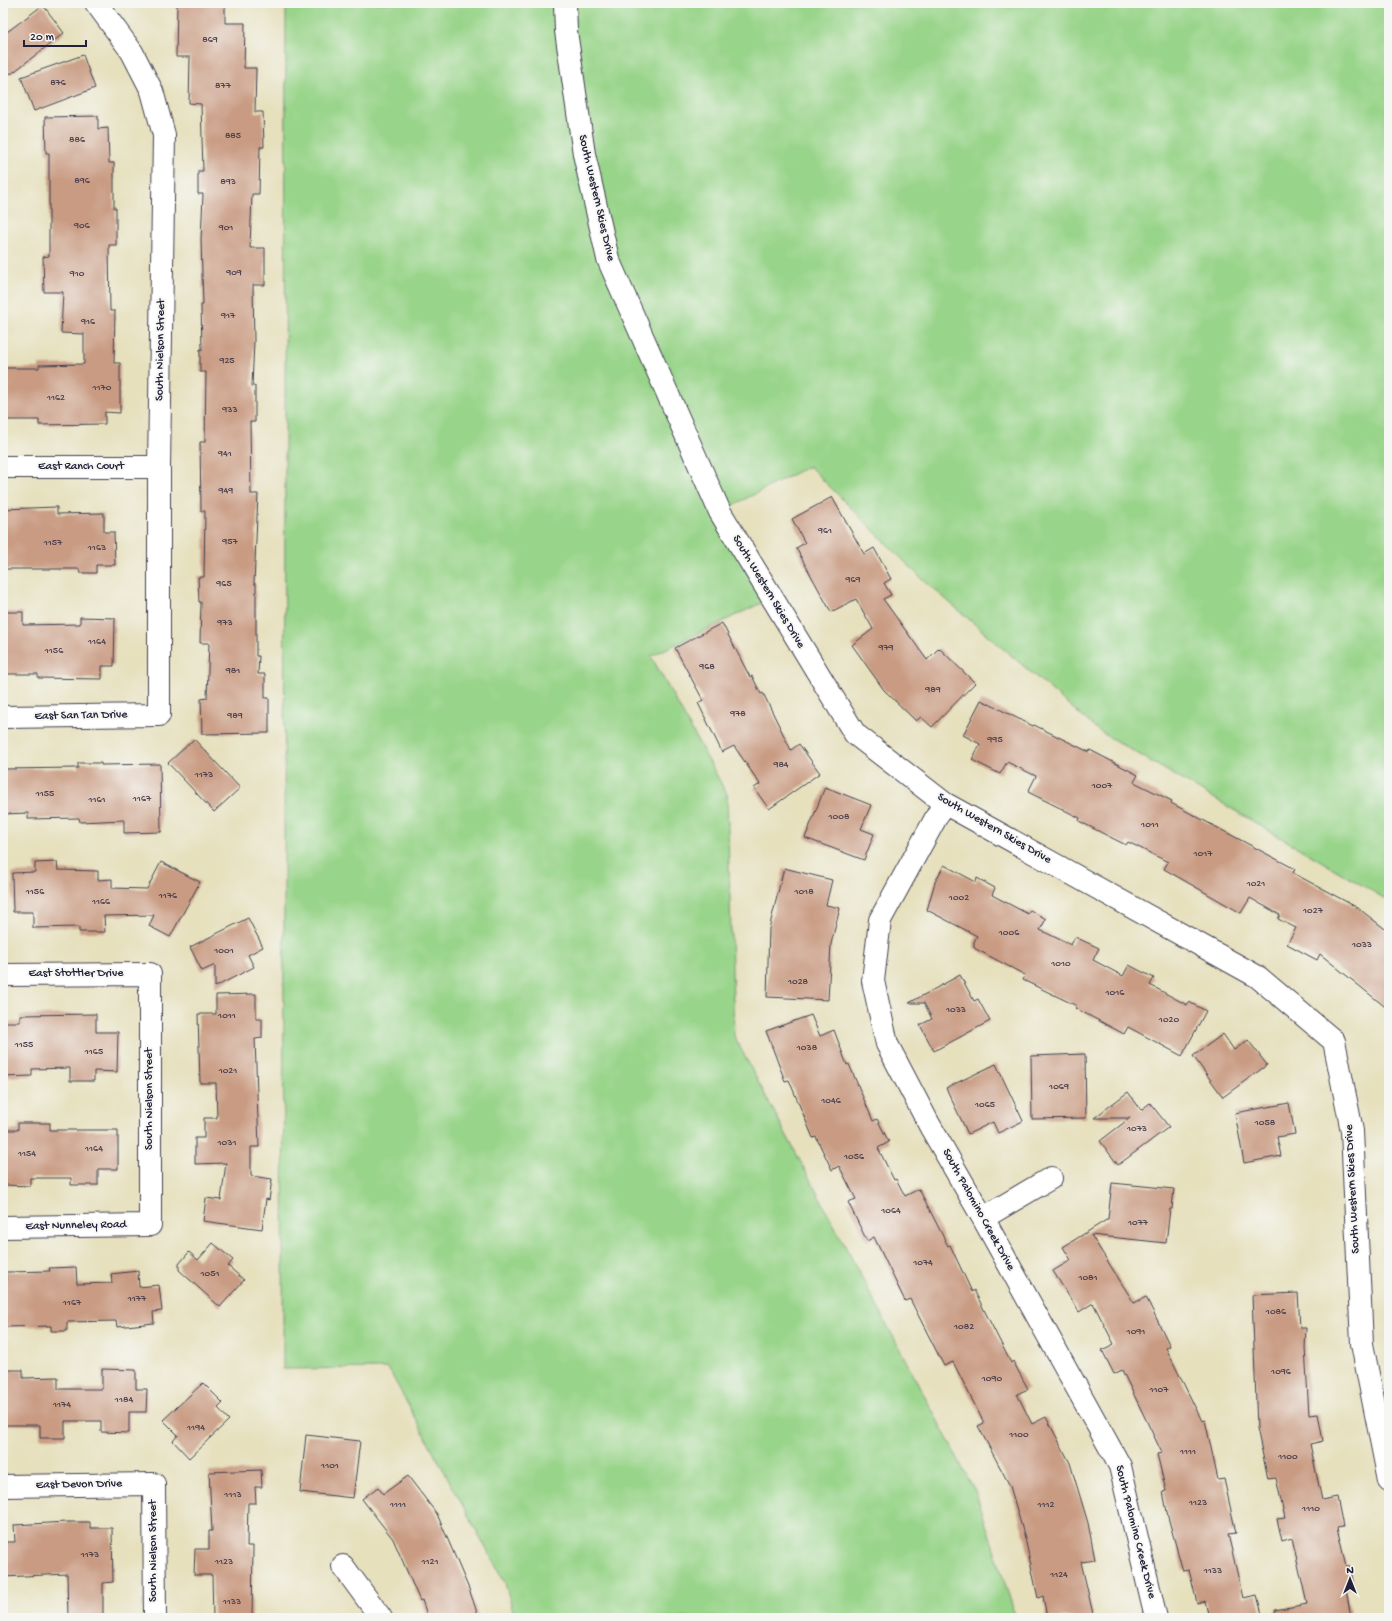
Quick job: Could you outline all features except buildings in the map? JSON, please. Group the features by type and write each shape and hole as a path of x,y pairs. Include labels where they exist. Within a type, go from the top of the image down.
{"street":[{"name":"South Nielson Street","path":"96,3 132,52 152,91 164,135 159,715"},
{"name":"South Western Skies Drive","path":"565,3 566,31 584,154 608,259 720,512 855,734 944,803 1258,977 1334,1040 1352,1131 1362,1344 1389,1480"},
{"name":"East Ranch Court","path":"3,467 160,467"},
{"name":"East San Tan Drive","path":"3,717 159,715"},
{"name":"South Palomino Creek Drive","path":"944,803 880,920 873,981 887,1044 930,1126 983,1218 1120,1466 1156,1618"},
{"name":"South Nielson Street","path":"150,974 150,1225"},
{"name":"East Stottler Drive","path":"3,975 150,974"},
{"path":"983,1218 1051,1178"},
{"name":"East Nunneley Road","path":"3,1227 150,1225"},
{"name":"South Nielson Street","path":"154,1484 155,1618"},
{"name":"East Devon Drive","path":"3,1486 154,1484"},
{"path":"343,1566 381,1618"}],"green space":[{"path":"286,3 1389,3 1389,901 1099,731 920,577 809,466 720,512 772,598 651,656 727,794 734,1036 976,1493 1012,1605 1014,1618 515,1618 505,1583 388,1368 283,1369"}]}
